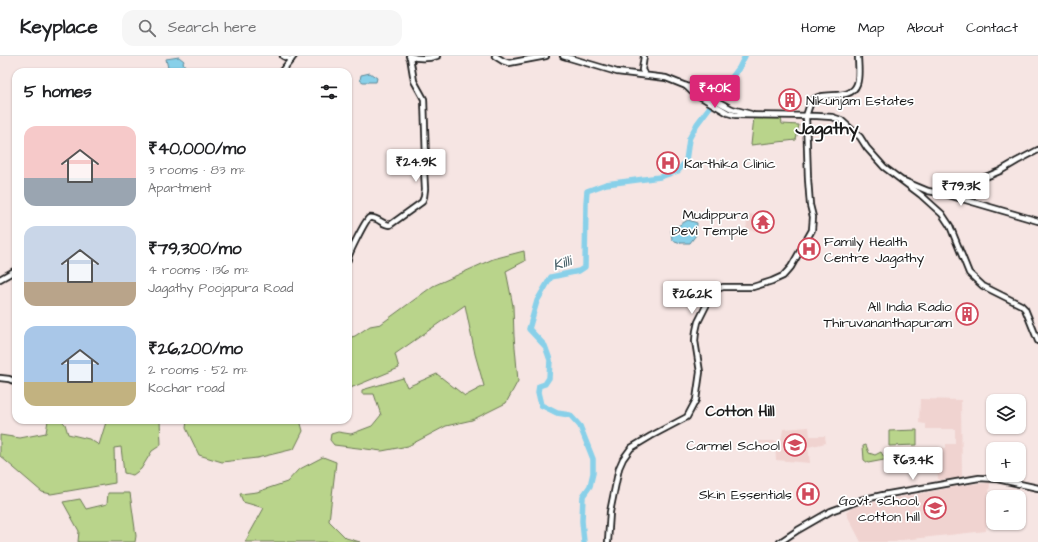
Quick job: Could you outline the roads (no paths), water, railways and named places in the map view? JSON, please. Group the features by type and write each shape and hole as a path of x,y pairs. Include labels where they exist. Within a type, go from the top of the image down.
{"street":[{"path":"283,56 292,58 284,68"},
{"path":"352,249 369,218 373,217 387,225 390,225 422,202 425,189 424,169 426,159 424,99 414,81 410,56 431,58 437,56"},
{"path":"495,56 503,62 509,63 546,56"},
{"path":"563,56 617,72 666,78 692,88 730,111 751,114 832,117 841,120 855,133 882,165 921,195 942,214 950,226 969,273 983,286 1021,305 1025,309 1038,341"},
{"path":"644,56 642,70 645,75"},
{"path":"608,542 610,512 618,468 623,459 631,448 686,418 696,400 700,372 695,336 698,322 714,290 724,287 753,287 783,276 791,267 812,230 813,217 810,205 808,179 806,116 813,100 825,96 843,94 856,88 858,82 858,56"},
{"path":"945,194 1000,171 1038,150"},
{"path":"897,178 928,191 945,194 1038,221"},
{"path":"0,279 12,272"},
{"path":"0,378 12,380"},
{"path":"780,542 798,530 832,512 861,500 960,480 979,478 994,478 1038,489"}],"water":[{"path":"179,57 184,61 183,63 186,68 168,68 166,59"},
{"path":"370,73 377,78 376,82 363,82 360,80 361,75"},
{"path":"688,220 697,223 696,235 690,243 681,243 672,240 671,230"}],"waterway":[{"name":"Killi","path":"584,542 582,521 583,496 590,486 593,473 593,459 580,426 570,415 557,413 541,405 538,392 539,386 545,384 549,378 550,360 545,346 529,329 537,301 551,277 579,271 585,267 587,191 606,184 660,177 678,171 686,161 689,139 697,124 739,68 745,56"}],"place":[{"name":"Nikunjam Estates","path":"790,100"},
{"name":"Karthika Clinic","path":"668,163"},
{"name":"Mudippura Devi Temple","path":"763,222"},
{"name":"Family Health Centre Jagathy","path":"809,249"},
{"name":"All India Radio Thiruvananthapuram","path":"967,314"},
{"name":"Carmel School","path":"795,445"},
{"name":"Skin Essentials","path":"808,494"},
{"name":"Govt. school, cotton hill","path":"935,508"}],"district":[{"name":"Jagathy","path":"827,128"},
{"name":"Cotton Hill","path":"740,411"}]}
